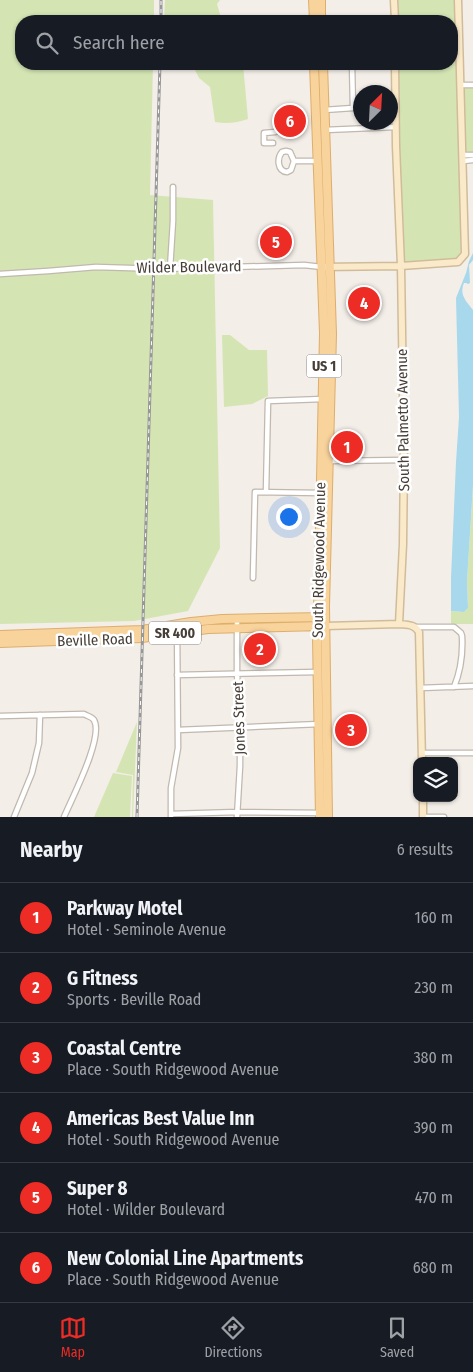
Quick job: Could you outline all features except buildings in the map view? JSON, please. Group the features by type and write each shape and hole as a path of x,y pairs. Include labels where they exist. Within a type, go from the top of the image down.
{"main road":[{"path":"314,0 314,15"},
{"path":"321,0 321,15"},
{"name":"South Ridgewood Avenue","path":"314,70 318,161 332,334 328,514 318,672 322,724"},
{"name":"South Ridgewood Avenue","path":"322,70 325,130 326,267 320,495 322,617"},
{"path":"323,399 327,403 330,415"},
{"path":"320,495 324,511 328,514"},
{"name":"Beville Road","path":"0,635 142,630 207,620 322,617"},
{"name":"South Ridgewood Avenue","path":"321,626 324,815"},
{"name":"Beville Road","path":"0,643 120,640 207,629 321,626"}],"street":[{"path":"394,0 394,15"},
{"path":"458,0 463,158"},
{"path":"324,110 354,108 352,70"},
{"name":"South Palmetto Avenue","path":"395,70 395,85"},
{"path":"460,85 473,85"},
{"path":"325,130 353,129"},
{"name":"South Palmetto Avenue","path":"396,130 401,266 404,460 400,624"},
{"path":"273,143 264,143 264,133 275,132"},
{"path":"282,152 290,152 294,161 291,170 283,172 280,169 279,158 282,152"},
{"path":"463,158 473,155"},
{"path":"463,158 473,160"},
{"name":"Wilder Boulevard","path":"0,274 96,267 170,269 304,265 326,267 401,266 458,262 465,254 463,158"},
{"path":"294,161 318,161"},
{"path":"170,269 174,187"},
{"path":"266,492 268,401 323,399"},
{"path":"329,462 404,460"},
{"path":"253,578 255,492 320,495"},
{"name":"Jones Street","path":"237,619 237,674 240,728 237,814"},
{"path":"177,624 178,748 172,788 171,816 237,814 324,815"},
{"path":"400,624 415,627 454,627 460,633 462,636 461,661 454,687"},
{"name":"Beville Road","path":"321,626 400,624"},
{"path":"415,627 419,632 422,757"},
{"path":"120,631 120,640"},
{"path":"177,675 318,672"},
{"path":"420,688 473,686"},
{"path":"0,716 84,714 95,722 96,733 93,749 64,817"},
{"path":"14,817 32,773 39,743 40,715"},
{"path":"178,730 322,724"},
{"path":"422,753 473,753"},
{"path":"423,802 423,817 444,817"}],"green space":[{"path":"0,0 154,0 154,15 15,15 15,70 153,70 150,195 213,200 220,548 188,611 134,621 0,624"},
{"path":"165,0 220,0 217,4 220,15 164,15"},
{"path":"396,0 455,0 455,15 397,15"},
{"path":"195,70 244,70 248,119 232,123 215,122 210,87 199,78"},
{"path":"398,70 457,70 461,155 459,155 461,251 457,259 405,263 402,253"},
{"path":"462,87 473,87 473,152 465,153"},
{"path":"222,335 230,335 249,350 267,350 268,396 252,404 224,407"},
{"path":"473,486 473,624 451,624 451,611 464,612 468,608 467,581"},
{"path":"137,722 132,817 133,775 116,772"},
{"path":"113,773 132,776 130,817 94,817"}],"water":[{"path":"473,253 473,260 469,265 470,283 464,283 462,291 464,298 473,310 473,485 467,581 468,608 464,612 451,611 459,417 456,298"}],"railway":[{"path":"161,0 161,15"},
{"path":"137,817 160,70"}],"place":[{"name":"New Colonial Line Apartments","path":"290,121"},
{"name":"Super 8","path":"276,242"},
{"name":"Americas Best Value Inn","path":"364,303"},
{"name":"Parkway Motel","path":"347,447"},
{"name":"G Fitness","path":"260,649"},
{"name":"Coastal Centre","path":"351,730"}]}
